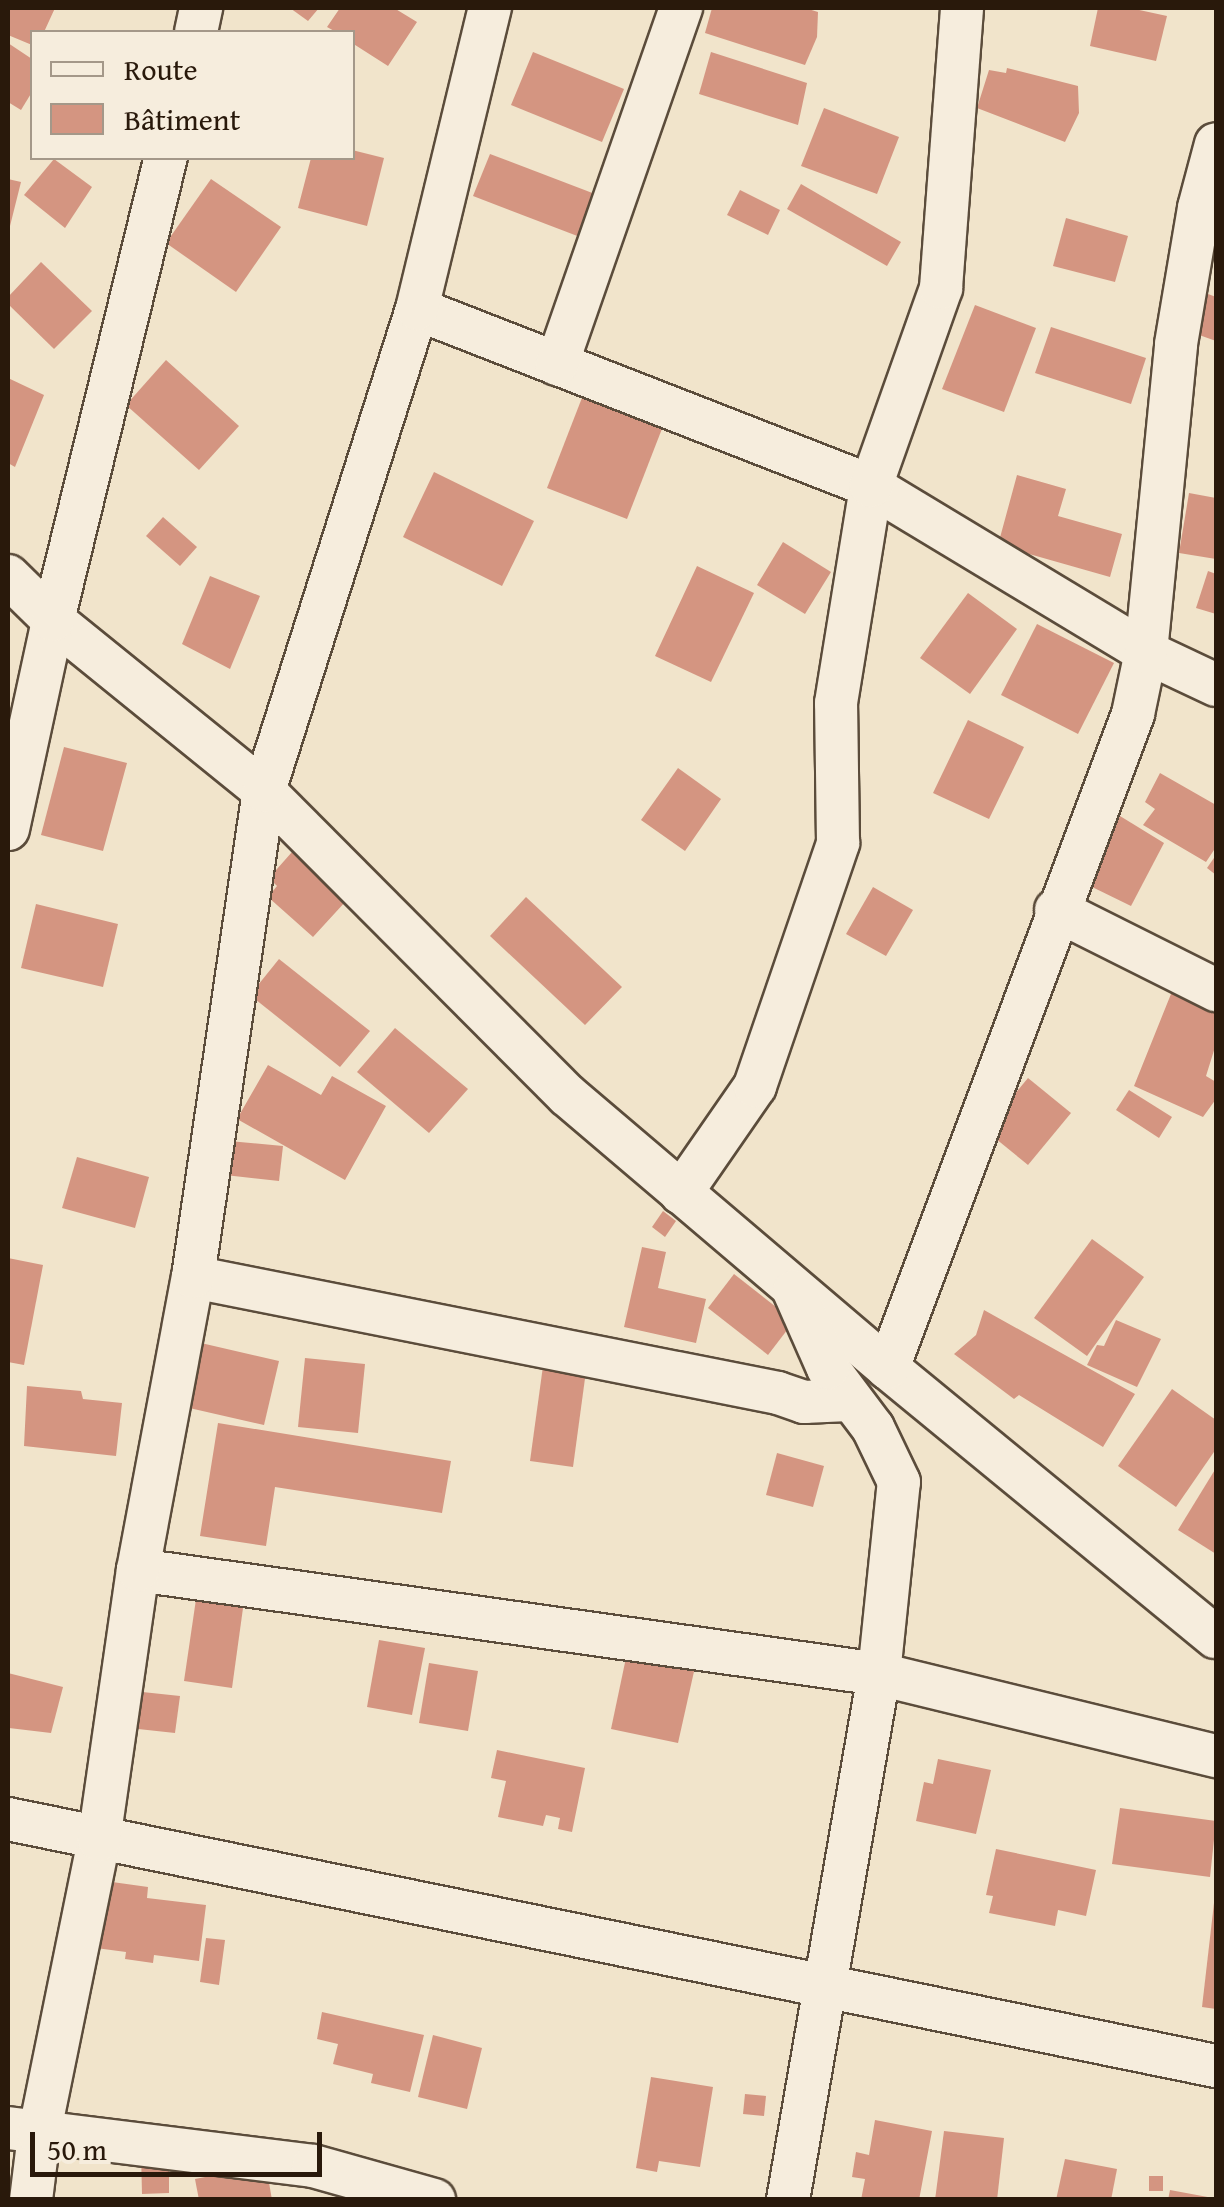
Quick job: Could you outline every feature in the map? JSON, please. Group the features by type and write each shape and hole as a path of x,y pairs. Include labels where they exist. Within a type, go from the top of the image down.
{"street":[{"path":"31,2200 23,2132 99,1840 138,1570 193,1277 264,792 417,309 490,8"},
{"path":"557,364 681,8"},
{"path":"681,1193 755,1086 838,843 836,703 871,486 941,288 962,8"},
{"path":"888,1368 1132,714 1146,652 1176,344 1199,208 1216,144"},
{"path":"8,829 52,620 166,160"},
{"path":"417,309 871,486 1146,652 1216,686"},
{"path":"8,576 52,620 264,792 567,1095 888,1368 1216,1637"},
{"path":"1056,910 1216,990"},
{"path":"193,1277 778,1392 804,1402 848,1400"},
{"path":"788,2200 879,1674 899,1482 873,1428 848,1400 814,1342 792,1286"},
{"path":"138,1570 879,1674 1216,1756"},
{"path":"8,1818 99,1840 1216,2066"},
{"path":"23,2132 434,2200"}],"building":[{"path":"8,8 55,8 45,30 30,30 30,44 8,35"},
{"path":"290,8 319,8 308,21"},
{"path":"340,8 394,8 417,22 388,66 355,45 355,30 327,27"},
{"path":"712,8 805,8 818,12 817,37 805,65 705,33"},
{"path":"1098,8 1130,8 1167,16 1156,61 1090,46"},
{"path":"8,43 30,58 30,95 21,110 8,102"},
{"path":"533,52 624,89 602,142 511,105"},
{"path":"711,52 807,83 798,125 699,94"},
{"path":"1007,68 1078,86 1079,113 1065,142 977,108 989,70 1006,73"},
{"path":"824,108 899,137 877,194 801,166"},
{"path":"355,151 384,158 367,226 298,208 310,160 355,160"},
{"path":"490,154 595,194 580,237 473,196"},
{"path":"53,160 92,187 65,228 24,195"},
{"path":"8,179 21,182 9,230 8,230"},
{"path":"211,179 281,227 236,292 166,243"},
{"path":"801,184 901,242 887,266 787,209"},
{"path":"740,190 780,210 768,235 727,215"},
{"path":"1066,218 1128,236 1115,282 1053,266"},
{"path":"41,262 92,311 54,349 8,304 8,297"},
{"path":"1200,291 1216,297 1216,341 1185,330"},
{"path":"975,305 1036,328 1004,412 942,389"},
{"path":"1051,327 1146,358 1131,404 1035,373"},
{"path":"166,360 239,426 199,470 126,405"},
{"path":"8,378 44,395 15,467 8,463"},
{"path":"585,390 665,421 627,519 547,488"},
{"path":"434,472 534,521 502,586 403,537"},
{"path":"1017,475 1066,489 1058,516 1122,534 1110,577 998,545"},
{"path":"1189,493 1216,498 1216,559 1179,553"},
{"path":"163,517 197,547 180,566 146,536"},
{"path":"783,542 831,572 805,614 757,585"},
{"path":"697,566 754,593 711,682 655,656"},
{"path":"1208,571 1216,574 1216,614 1196,608"},
{"path":"210,576 260,596 230,669 182,644"},
{"path":"968,593 1017,629 970,694 920,658"},
{"path":"1037,624 1114,663 1078,734 1001,695"},
{"path":"968,720 1024,747 989,819 933,793"},
{"path":"64,747 127,763 103,851 41,835"},
{"path":"678,768 721,799 685,851 641,820"},
{"path":"1160,773 1216,805 1216,847 1206,862 1143,825 1155,809 1145,802"},
{"path":"1120,816 1164,843 1131,906 1086,884"},
{"path":"292,852 346,901 313,937 268,897 277,886 269,878"},
{"path":"1216,855 1216,875 1207,868"},
{"path":"873,887 913,910 886,956 846,934"},
{"path":"526,897 622,987 585,1025 490,936"},
{"path":"36,904 118,924 103,987 21,968"},
{"path":"279,959 370,1031 340,1067 250,995"},
{"path":"1173,989 1216,1007 1216,1044 1206,1076 1216,1082 1216,1099 1203,1117 1134,1086"},
{"path":"395,1028 468,1089 429,1133 357,1072"},
{"path":"268,1065 321,1095 332,1076 386,1106 345,1180 237,1119"},
{"path":"1028,1078 1071,1113 1028,1165 985,1130"},
{"path":"1129,1090 1172,1117 1159,1138 1116,1110"},
{"path":"229,1141 283,1146 279,1181 225,1175"},
{"path":"77,1157 149,1177 135,1228 62,1208"},
{"path":"663,1211 676,1221 665,1237 652,1227"},
{"path":"1092,1239 1144,1277 1087,1356 1034,1318"},
{"path":"642,1247 666,1252 658,1288 706,1299 696,1343 624,1327"},
{"path":"8,1258 43,1265 24,1365 8,1362"},
{"path":"734,1274 794,1321 768,1355 708,1308"},
{"path":"984,1310 1135,1394 1103,1447 1019,1395 1014,1399 954,1354 976,1335"},
{"path":"1116,1320 1161,1339 1137,1387 1087,1365 1097,1345 1104,1346"},
{"path":"201,1343 279,1361 264,1425 185,1407"},
{"path":"305,1358 365,1364 358,1433 298,1427"},
{"path":"543,1366 586,1371 573,1467 530,1461"},
{"path":"27,1386 81,1391 83,1399 122,1403 116,1456 24,1446"},
{"path":"1172,1389 1216,1420 1216,1449 1176,1507 1118,1466"},
{"path":"218,1423 451,1461 442,1513 275,1487 266,1546 200,1536"},
{"path":"777,1453 824,1466 813,1507 766,1495"},
{"path":"1216,1468 1216,1554 1178,1530"},
{"path":"200,1572 247,1579 232,1688 184,1681"},
{"path":"379,1640 425,1648 412,1715 367,1707"},
{"path":"627,1653 695,1667 678,1743 611,1729"},
{"path":"429,1663 478,1671 468,1731 419,1723"},
{"path":"8,1673 63,1687 51,1733 9,1728"},
{"path":"133,1691 180,1696 175,1733 129,1728"},
{"path":"497,1750 585,1768 572,1832 558,1829 560,1818 546,1815 543,1826 498,1817 506,1781 491,1778"},
{"path":"938,1759 991,1770 976,1834 916,1821 924,1782 933,1784"},
{"path":"1120,1808 1216,1821 1210,1877 1112,1864"},
{"path":"996,1849 1096,1870 1086,1916 1058,1910 1055,1926 989,1913 993,1896 986,1895"},
{"path":"105,1881 148,1887 147,1898 206,1905 199,1961 154,1955 153,1963 125,1959 126,1952 96,1948"},
{"path":"1216,1903 1216,2009 1202,2007"},
{"path":"206,1938 225,1940 219,1985 200,1982"},
{"path":"322,2012 424,2035 410,2092 371,2083 373,2074 333,2064 338,2044 317,2039"},
{"path":"433,2035 482,2048 467,2109 418,2097"},
{"path":"651,2077 713,2087 700,2167 659,2161 657,2172 636,2168"},
{"path":"745,2094 766,2096 764,2116 743,2114"},
{"path":"875,2120 932,2131 919,2200 861,2200 865,2179 852,2177 856,2152 869,2155"},
{"path":"944,2131 1004,2138 997,2200 935,2200"},
{"path":"169,2152 169,2193 142,2194 141,2153"},
{"path":"1065,2159 1117,2169 1111,2200 1056,2200"},
{"path":"266,2165 272,2200 199,2200 195,2179"},
{"path":"1149,2176 1163,2176 1163,2191 1149,2191"},
{"path":"1170,2190 1213,2198 1213,2200 1168,2200"}]}
